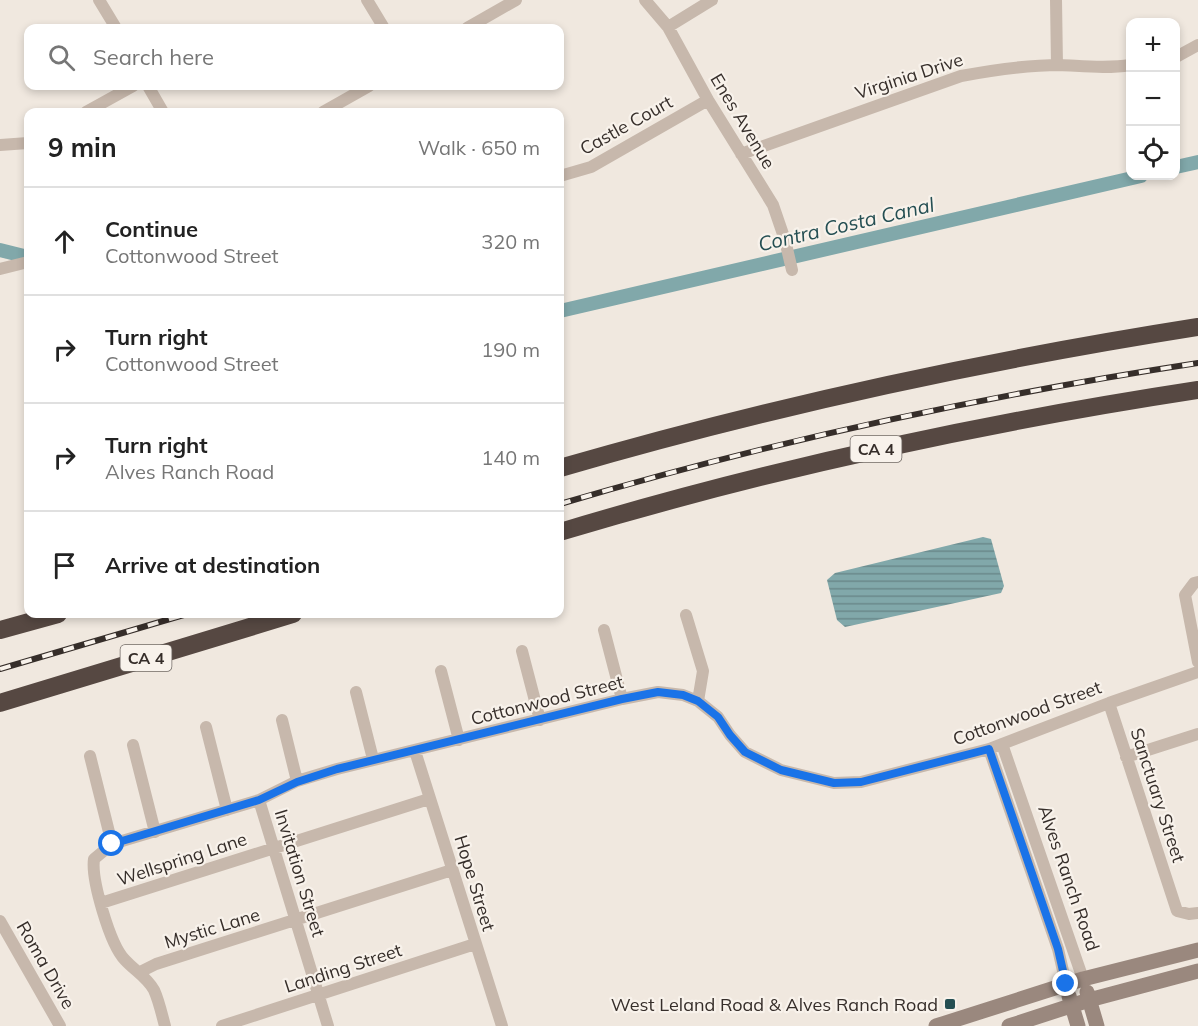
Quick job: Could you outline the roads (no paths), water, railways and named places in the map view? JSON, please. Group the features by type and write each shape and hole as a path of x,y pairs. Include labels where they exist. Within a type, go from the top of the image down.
{"highway":[{"path":"564,467 693,430 912,378 1198,327"},
{"name":"CA 4","path":"564,531 704,490 810,464 1031,418 1198,390"},
{"path":"0,630 44,618"},
{"name":"CA 4","path":"0,703 280,618"}],"main road":[{"path":"936,1026 1083,979 1198,950"},
{"path":"1009,1026 1089,1000 1198,971"},
{"name":"Alves Ranch Road","path":"1083,979 1097,1026"},
{"name":"Alves Ranch Road","path":"1066,984 1078,1026"}],"street":[{"path":"99,0 114,24"},
{"path":"368,0 382,24"},
{"path":"474,24 516,0"},
{"name":"Enes Avenue","path":"645,0 668,27 708,99 773,205 792,270"},
{"path":"668,27 712,0"},
{"path":"1056,0 1057,65"},
{"path":"1180,55 1198,45"},
{"name":"Virginia Drive","path":"741,154 961,76 994,70 1057,65 1126,66"},
{"path":"93,108 126,90"},
{"path":"150,90 162,108"},
{"path":"330,108 362,90"},
{"name":"Castle Court","path":"564,175 591,167 708,99"},
{"path":"0,145 24,143"},
{"path":"0,269 24,263"},
{"path":"1198,582 1194,583 1185,595 1198,662"},
{"path":"686,615 703,671 698,701"},
{"path":"604,630 622,699"},
{"path":"522,651 540,720"},
{"path":"441,671 459,740"},
{"name":"Cottonwood Street","path":"101,903 93,869 94,859 112,844 259,800 297,782 373,759 415,751 622,699 658,692 683,695 698,701 718,717 745,752 781,770 834,783 861,782 989,749 1108,703 1198,672"},
{"path":"356,692 373,759"},
{"name":"Sanctuary Street","path":"1108,703 1177,912 1198,913"},
{"path":"282,720 297,782"},
{"path":"206,727 227,810"},
{"path":"1126,757 1198,734"},
{"name":"Alves Ranch Road","path":"1002,744 1083,979"},
{"path":"133,745 155,832"},
{"name":"Alves Ranch Road","path":"989,749 1058,949 1066,984"},
{"name":"Hope Street","path":"415,751 475,944 497,1025"},
{"path":"90,756 112,844"},
{"name":"Wellspring Lane","path":"101,903 429,799"},
{"name":"Invitation Street","path":"259,800 328,1026"},
{"name":"Mystic Lane","path":"140,972 156,964 452,870"},
{"path":"101,903 116,949 125,961 140,972 154,990 165,1026"},
{"name":"Roma Drive","path":"0,921 60,1026"},
{"name":"Landing Street","path":"222,1026 475,944"}],"water":[{"path":"983,537 991,539 1004,586 1001,593 845,627 837,620 827,580 835,573"}],"waterway":[{"name":"Contra Costa Canal","path":"1180,166 1198,162"},
{"name":"Contra Costa Canal","path":"564,310 1126,179"},
{"name":"Contra Costa Canal","path":"0,250 24,256"}],"railway":[{"path":"564,503 717,460 876,423 1037,390 1198,363"},
{"path":"0,669 173,618"}],"place":[{"name":"West Leland Road & Alves Ranch Road","path":"950,1004"}]}
